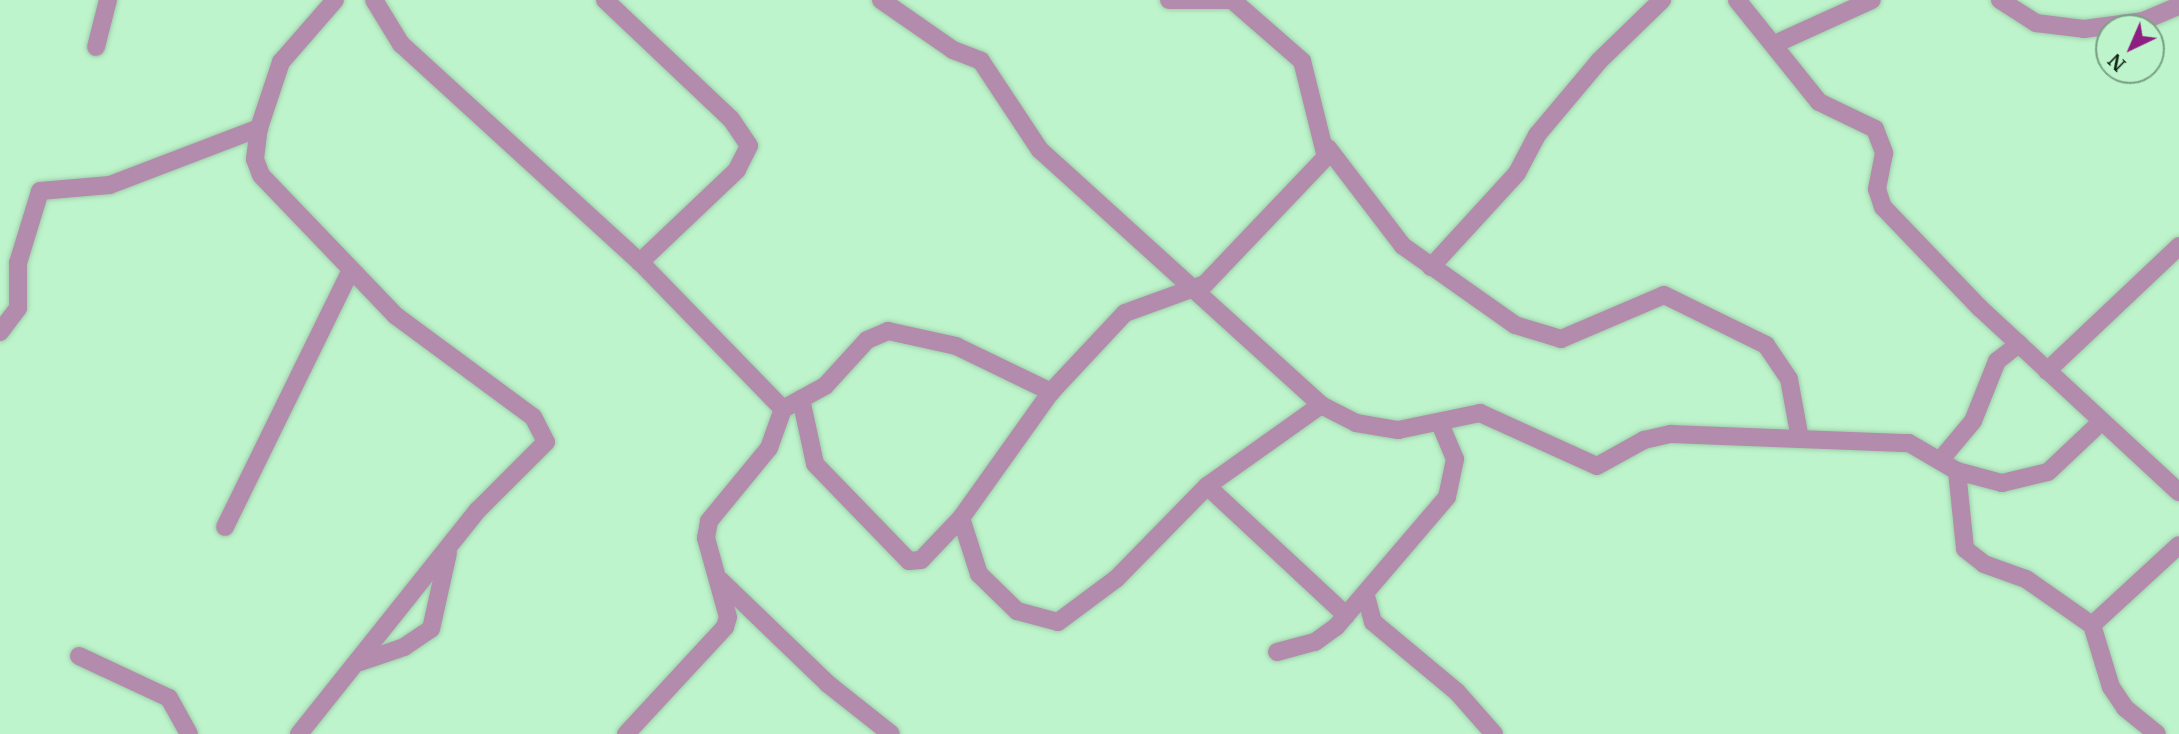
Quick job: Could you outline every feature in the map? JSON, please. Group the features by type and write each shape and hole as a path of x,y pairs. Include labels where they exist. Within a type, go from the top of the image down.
{"street":[{"path":"96,47 108,0"},
{"path":"299,734 448,553 478,510 543,451 543,429 437,350 350,272 261,175 255,159 259,128 281,62 335,0"},
{"path":"374,0 401,44 640,262 783,409"},
{"path":"605,0 731,119 749,146 737,170 640,262"},
{"path":"881,0 953,50 981,61 1040,150 1321,405 1376,427 1440,423 1461,414 1492,416 1597,466 1644,440 1671,435 1909,443 1942,458 1957,471 2002,483 2032,478 2063,461 2100,423"},
{"path":"1169,0 1233,0 1302,61 1328,148 1396,237 1432,267 1515,325 1562,340 1656,295 1677,297 1774,351 1789,379 1800,439"},
{"path":"1432,267 1517,173 1537,135 1599,61 1662,0"},
{"path":"1737,0 1777,43 1819,103 1875,129 1884,153 1877,189 1882,207 2100,423 2179,492"},
{"path":"1777,43 1872,0"},
{"path":"2000,0 2036,23 2084,29 2143,21 2179,6"},
{"path":"0,331 18,308 18,263 40,191 110,185 259,128"},
{"path":"801,399 815,464 909,561 921,560 961,518 1051,392 1125,313 1193,289 1313,174 1328,148"},
{"path":"2047,371 2179,246"},
{"path":"225,527 350,272"},
{"path":"626,734 725,627 728,617 706,538 709,521 769,448 783,409 825,386 867,340 888,331 993,359 1051,392"},
{"path":"1942,458 1973,421 1993,367 2019,344"},
{"path":"961,518 979,573 1017,611 1058,622 1116,579 1207,486 1321,405"},
{"path":"1277,652 1315,642 1366,596 1456,479 1440,423"},
{"path":"1957,471 1965,549 1984,564 2026,579 2092,625 2112,687 2125,708 2157,734"},
{"path":"1207,486 1346,615"},
{"path":"2092,625 2179,545"},
{"path":"360,662 404,648 431,629 448,553"},
{"path":"715,575 828,684 891,734"},
{"path":"1366,596 1373,622 1457,692 1494,734"},
{"path":"79,656 169,698 189,734"}]}
